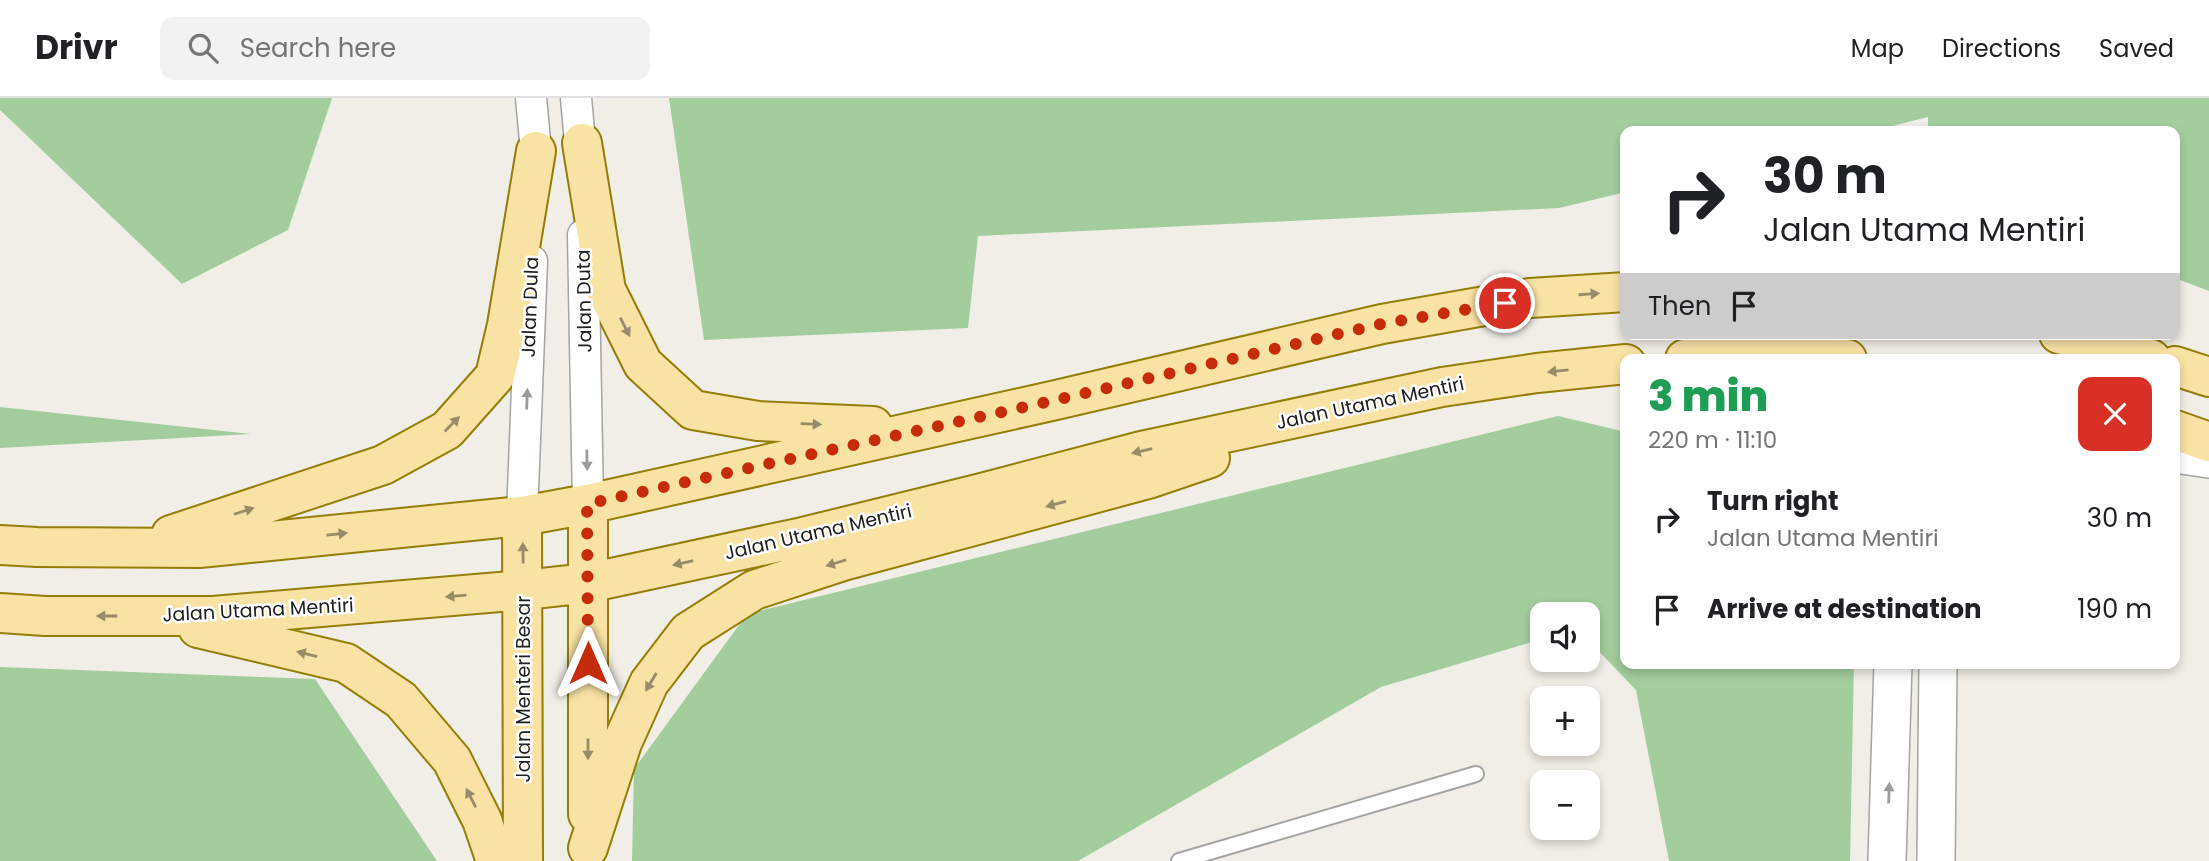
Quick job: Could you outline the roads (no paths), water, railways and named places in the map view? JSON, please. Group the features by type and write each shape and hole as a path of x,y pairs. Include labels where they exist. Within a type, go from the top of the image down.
{"main road":[{"path":"582,143 606,290 643,364 693,410 758,422 925,428"},
{"path":"133,548 383,465 447,430 495,376 507,325 536,150"},
{"path":"0,545 199,548 522,516 1069,397 1381,324 1530,298 1620,292"},
{"path":"2084,340 2135,354"},
{"name":"Jalan Utama Mentiri","path":"0,613 213,616 588,583 803,537 1141,451 1377,401 1455,385 1620,365"},
{"path":"2180,368 2209,377"},
{"path":"588,854 622,743 649,683 688,632 754,590 843,561 1148,479 1377,401"},
{"path":"2180,432 2209,442"},
{"path":"587,504 588,854"},
{"name":"Jalan Menteri Besar","path":"522,516 523,861"},
{"path":"144,616 346,663 401,700 452,760 482,820 496,861"}],"street":[{"name":"Jalan Dula","path":"522,516 536,150 531,98"},
{"name":"Jalan Duta","path":"576,98 582,143 587,504"},
{"path":"2180,455 2209,459"},
{"path":"1887,861 1893,669"},
{"path":"1936,861 1938,669"}],"lane":[{"path":"1180,861 1476,774"}]}
